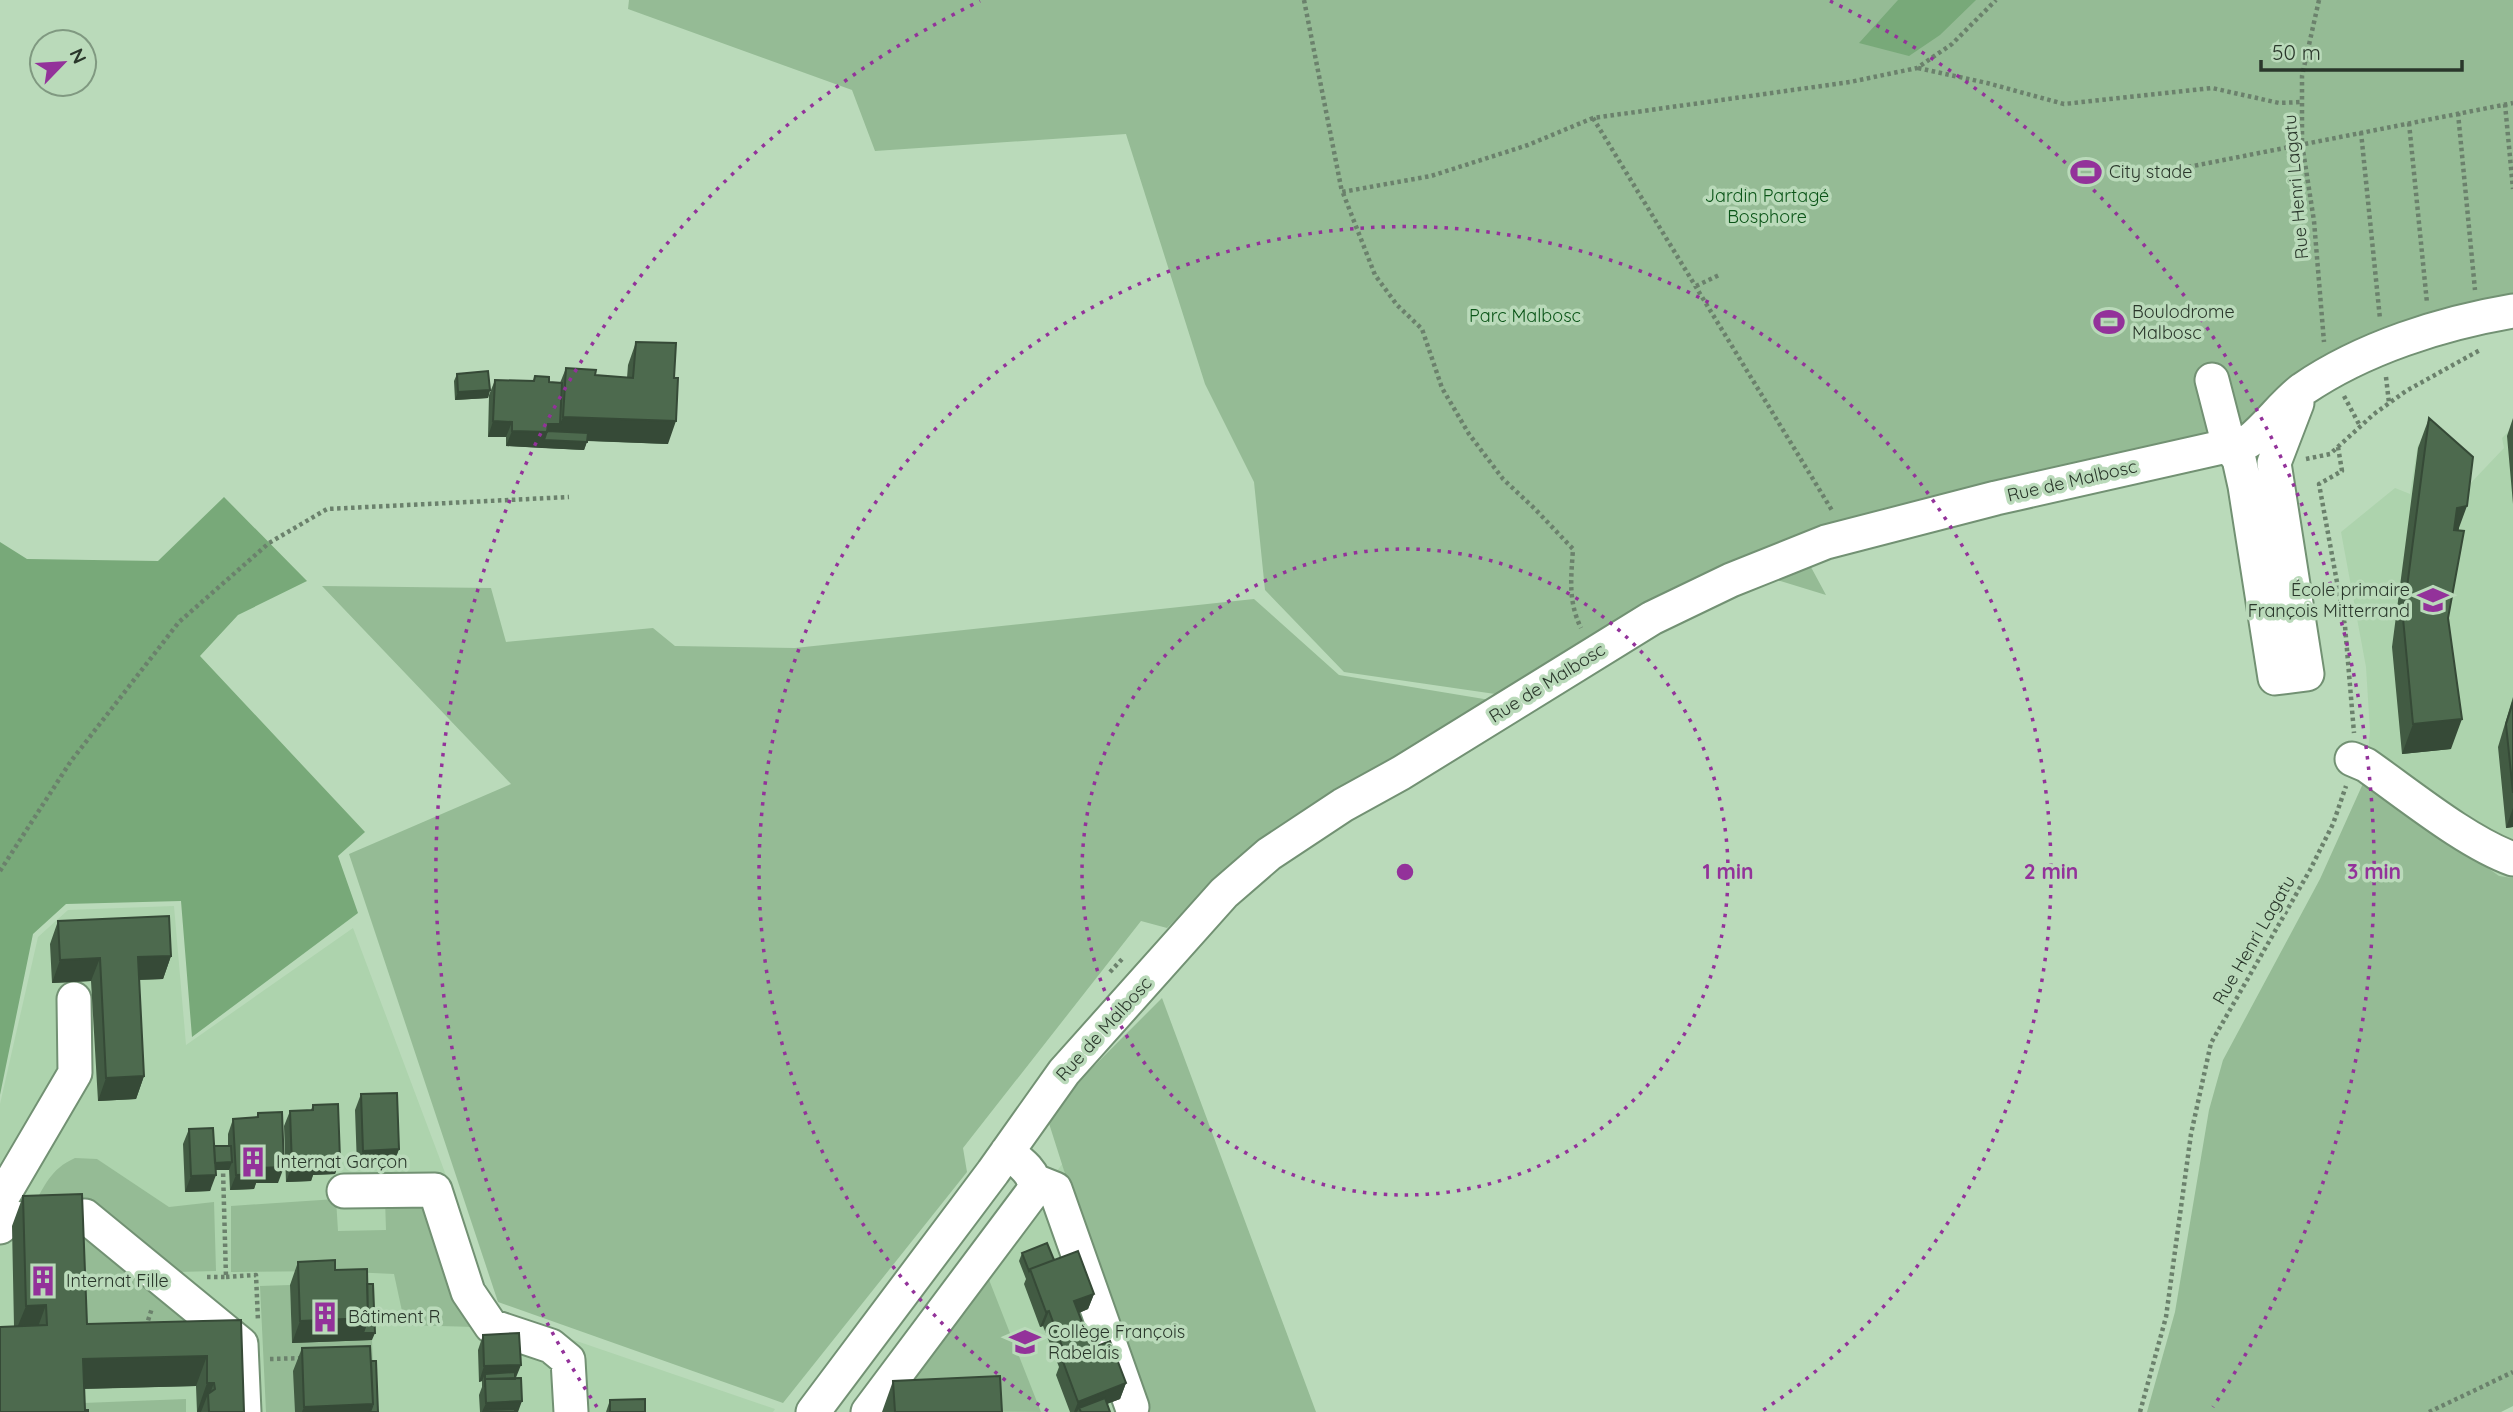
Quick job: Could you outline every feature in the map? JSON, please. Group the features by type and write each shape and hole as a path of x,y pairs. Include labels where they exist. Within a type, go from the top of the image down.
{"street":[{"name":"Rue de Malbosc","path":"828,1406 1064,1072 1224,893 1269,854 1343,805 1401,773 1652,618 1731,580 1826,542 1996,498 2239,443 2266,427 2301,391 2332,372 2384,348 2431,331 2477,317 2513,311"},
{"path":"2212,380 2239,443 2239,459 2275,678 2307,674 2274,463 2301,391"},
{"path":"2239,443 2274,463"},
{"path":"2352,759 2366,765 2479,841 2513,859"},
{"path":"0,1201 75,1073 74,999"},
{"path":"1007,1152 1035,1181 1055,1189 1132,1406"},
{"path":"868,1412 1035,1189 1035,1181"},
{"path":"344,1191 435,1190 468,1292 491,1326 551,1346 568,1360 571,1412"},
{"path":"0,1227 10,1219 85,1216 241,1344 243,1412"}],"path":[{"path":"1304,0 1342,192 1375,275 1397,305 1422,329 1442,388 1469,434 1503,479 1573,549 1573,611 1594,654"},
{"path":"1342,192 1431,176 1528,145 1593,118 1850,82 1917,68 1951,44 1996,0"},
{"name":"Rue Henri Lagatu","path":"2319,0 2302,76 2302,144 2314,221 2324,344 2332,372"},
{"path":"1917,68 2064,104 2212,88 2279,103 2302,102"},
{"path":"2188,167 2513,103"},
{"path":"2505,104 2513,190"},
{"path":"2458,113 2480,350"},
{"path":"1593,118 1849,537"},
{"path":"2409,123 2434,374"},
{"path":"2361,132 2389,403"},
{"path":"1696,286 1719,275"},
{"path":"2274,463 2330,454 2389,403 2434,374 2491,347"},
{"name":"Rue Henri Lagatu","path":"2140,1412 2166,1317 2191,1134 2211,1043 2311,870 2333,824 2351,772 2354,732 2345,626 2319,484 2342,471 2338,447"},
{"path":"0,871 71,761 179,622 269,543 327,509 569,497"},
{"path":"1101,982 1127,954"},
{"path":"259,1360 310,1357"},
{"path":"2429,1412 2513,1372"}],"shaded area":[{"path":"1898,0 1976,0 1940,35 1909,56 1859,43"},
{"name":"École primaire François Mitterrand","path":"2513,427 2513,878 2499,877 2365,779 2370,731 2366,667 2341,532 2395,488 2410,494 2418,444 2467,487 2504,448 2502,438"},
{"path":"224,497 307,581 238,615 200,656 365,832 338,856 358,913 192,1037 181,901 66,904 33,934 0,1095 0,542 27,559 158,561"},
{"path":"174,906 186,1045 353,928 444,1170 492,1312 775,1409 773,1412 0,1412 0,1104 38,937 68,910"},
{"name":"Collège François Rabelais","path":"1063,1163 1096,1271 1147,1412 875,1412"}],"green space":[{"name":"Parc Malbosc","path":"629,0 2513,0 2513,301 2276,418 1798,543 1826,595 1732,566 1502,695 1344,672 1265,590 1254,482 1205,384 1126,134 875,151 852,90 628,9"},
{"path":"322,586 491,588 506,642 653,628 675,646 795,648 1254,599 1339,675 1490,700 1257,842 1167,928 1141,921 963,1148 967,1172 783,1403 498,1302 349,854 511,784"},
{"path":"2365,779 2499,876 2513,878 2513,1406 2501,1412 2147,1412 2175,1312 2209,1110 2223,1060 2320,879"},
{"path":"1162,998 1316,1412 1147,1412 1096,1271 1046,1114"},
{"path":"75,1158 97,1159 169,1207 214,1202 216,1271 177,1272 31,1209 54,1173"},
{"path":"336,1199 338,1231 386,1230 385,1199 430,1200 475,1327 405,1325 394,1274 330,1271 231,1272 231,1206"},
{"path":"71,1224 230,1350 76,1354"},
{"path":"984,1267 1041,1412 883,1411"},
{"path":"290,1285 292,1343 372,1340 373,1368 295,1412 266,1412 260,1286"},
{"path":"186,1399 186,1412 84,1412 83,1403"}],"building":[{"path":"636,342 676,343 676,421 563,417 566,368 596,370 595,375 633,378"},
{"path":"488,371 490,390 458,392 457,374"},
{"path":"535,376 549,377 549,382 562,383 560,424 548,424 547,432 512,431 512,422 493,421 495,380 534,381"},
{"path":"2429,418 2473,457 2467,506 2457,508 2454,530 2464,531 2448,618 2462,719 2413,724 2403,618"},
{"path":"547,431 588,433 587,442 544,440"},
{"path":"2513,702 2513,793 2506,724"},
{"path":"169,916 171,956 138,957 144,1076 106,1078 100,958 60,960 58,921"},
{"path":"397,1093 399,1149 363,1151 361,1094"},
{"name":"Internat Garçon","path":"338,1104 340,1159 316,1160 317,1166 292,1166 290,1111 313,1110 313,1105"},
{"name":"Internat Garçon","path":"282,1112 284,1167 260,1168 260,1174 236,1175 233,1119 258,1117 258,1113"},
{"path":"213,1128 216,1175 191,1176 189,1129"},
{"path":"214,1146 231,1146 232,1162 215,1163"},
{"path":"82,1194 87,1324 241,1320 244,1412 209,1412 208,1394 215,1389 214,1383 207,1383 207,1356 83,1359 85,1410 88,1412 0,1412 0,1327 47,1325 46,1305 26,1306 23,1196"},
{"path":"1047,1243 1054,1260 1029,1271 1022,1253"},
{"path":"1078,1251 1094,1294 1074,1301 1092,1348 1110,1341 1126,1383 1078,1402 1062,1359 1066,1357 1030,1269"},
{"path":"335,1260 335,1270 367,1269 368,1318 300,1321 298,1262"},
{"path":"367,1284 373,1284 375,1333 363,1333 368,1318"},
{"path":"519,1333 521,1365 484,1366 483,1335"},
{"path":"370,1346 373,1404 304,1407 302,1348"},
{"path":"371,1361 376,1361 378,1412 370,1412 373,1404"},
{"path":"515,1372 515,1379 485,1379 485,1374"},
{"path":"1000,1376 1002,1412 895,1412 893,1381"},
{"path":"521,1378 522,1401 486,1403 485,1379"},
{"path":"1105,1398 1110,1412 1081,1412 1079,1408"},
{"path":"645,1399 645,1412 610,1412 610,1400"},
{"path":"515,1409 515,1412 486,1412 486,1410"}],"place":[{"name":"City stade","path":"2086,172"},
{"name":"Boulodrome Malbosc","path":"2109,322"},
{"name":"École primaire François Mitterrand","path":"2433,600"},
{"name":"Internat Garçon","path":"253,1162"},
{"name":"Internat Fille","path":"43,1281"},
{"name":"Bâtiment R","path":"325,1317"},
{"name":"Collège François Rabelais","path":"1025,1342"}],"park label":[{"name":"Jardin Partagé Bosphore","path":"1767,206"}]}
